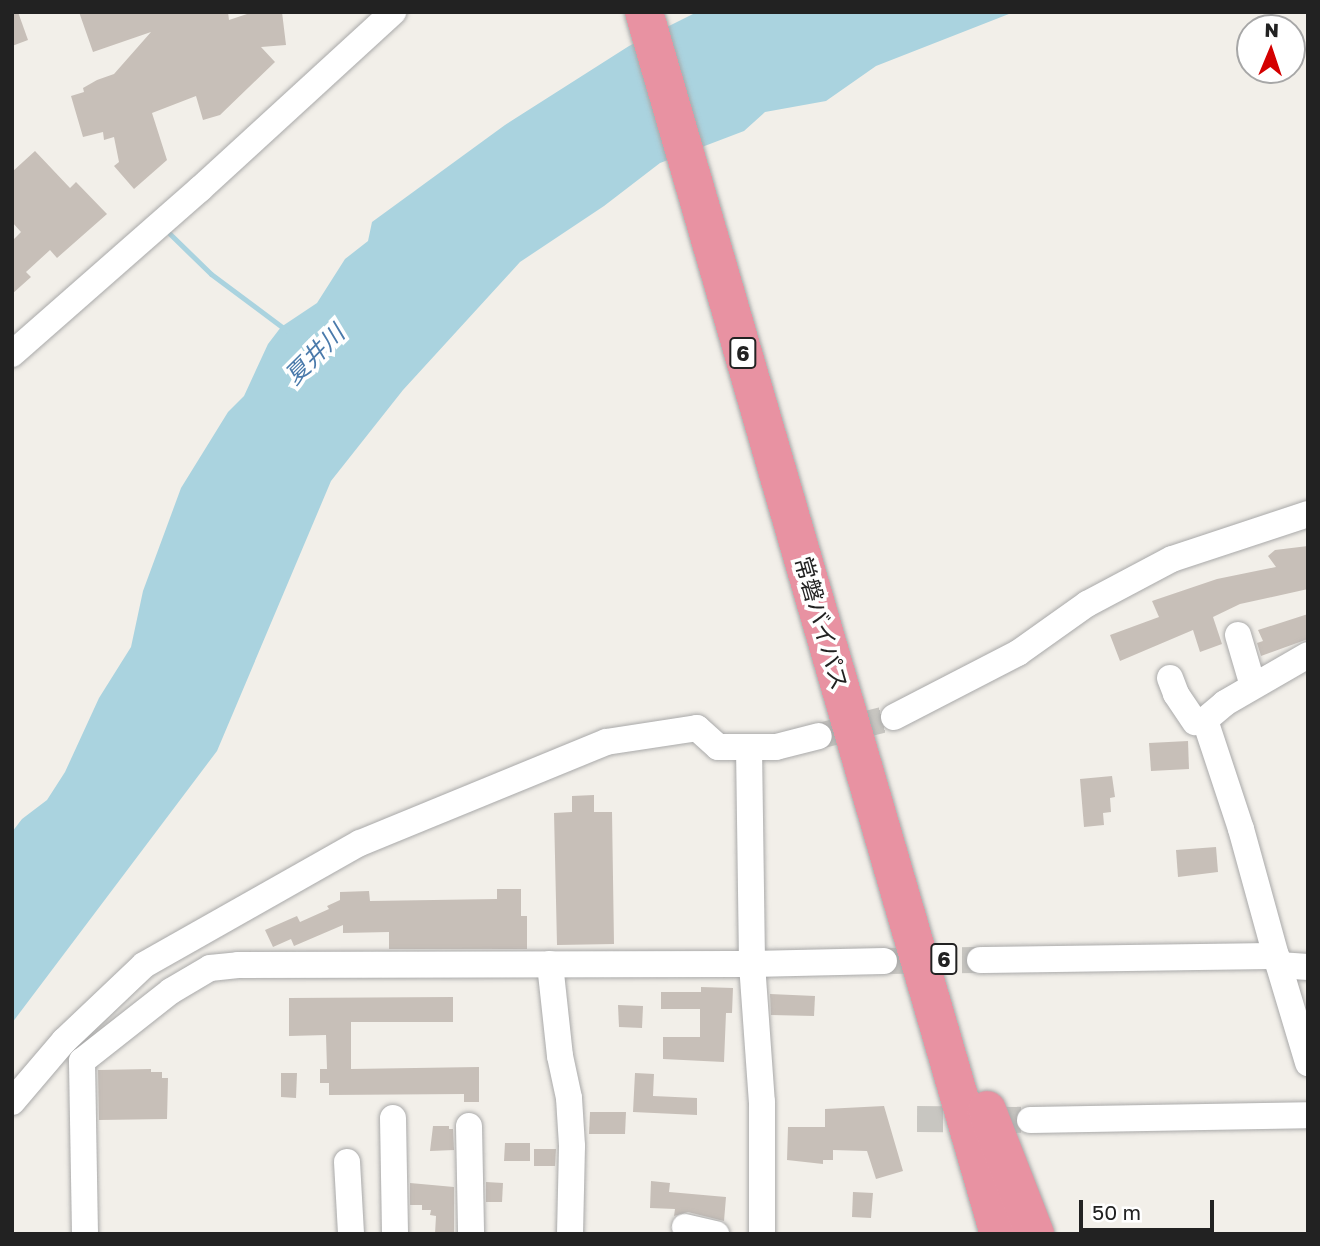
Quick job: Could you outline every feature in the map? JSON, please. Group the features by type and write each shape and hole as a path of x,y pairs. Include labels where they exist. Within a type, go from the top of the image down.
{"highway":[{"name":"常磐バイパス","path":"643,12 981,1096 1021,1234"},
{"name":"常磐バイパス","path":"670,12 855,689 902,962 959,1088 999,1234"},
{"path":"902,962 926,1027 985,1234"},
{"path":"981,1096 1035,1234"}],"street":[{"path":"12,354 24,334 200,189 392,13"},
{"path":"894,716 1018,653 1087,604 1172,559 1308,514"},
{"path":"1238,635 1253,686"},
{"path":"1307,1059 1241,829 1205,720 1253,686 1308,655"},
{"path":"1170,678 1176,694 1195,722"},
{"path":"12,1102 46,1063 144,965 360,843 606,742 697,728 718,747 776,747 818,736"},
{"path":"749,747 752,964 762,1102 762,1234"},
{"path":"85,1234 87,1057 171,949"},
{"path":"980,960 1277,961 1308,967"},
{"path":"46,1063 87,1057 171,991 210,968 238,965 902,962"},
{"path":"550,964 560,1056 569,1098 572,1146 570,1234"},
{"path":"1030,1120 1308,1115"},
{"path":"393,1118 396,1234"},
{"path":"469,1126 471,1234"},
{"path":"347,1162 351,1234"},
{"path":"685,1227 716,1234"}],"water":[{"name":"夏井川","path":"697,12 1014,12 876,66 826,101 765,112 744,131 660,163 604,206 520,262 403,390 331,481 217,751 12,1023 12,832 22,819 47,800 65,772 99,698 131,647 143,591 181,488 228,412 244,396 268,344 281,327 317,303 345,259 368,241 372,222 505,125 629,46"}],"building":[{"path":"12,12 18,12 28,40 12,46"},
{"path":"79,12 228,12 229,20 253,12 282,12 286,45 261,47 275,62 220,115 203,120 196,96 152,113 167,160 134,189 114,166 119,162 114,137 104,140 103,132 83,137 71,96 84,92 83,88 97,80 114,74 151,32 93,52"},
{"path":"35,151 70,188 76,182 107,214 57,258 50,250 26,272 31,277 12,294 12,241 21,232 12,222 12,172"},
{"path":"1308,546 1308,589 1240,604 1213,617 1222,644 1200,652 1193,630 1120,661 1110,635 1159,617 1152,601 1217,579 1276,567 1268,556 1275,550"},
{"path":"1308,614 1308,639 1261,656 1257,643 1263,641 1258,630"},
{"path":"1188,741 1189,769 1151,771 1149,743"},
{"path":"1112,776 1115,797 1110,798 1111,812 1103,813 1104,825 1084,827 1080,779"},
{"path":"594,795 594,812 612,812 614,944 557,945 554,813 572,812 572,796"},
{"path":"1216,847 1218,872 1178,877 1176,850"},
{"path":"497,889 521,889 521,916 527,916 527,949 389,949 389,932 343,933 343,925 294,946 291,939 273,947 265,930 297,916 300,922 329,909 327,906 340,900 340,892 369,891 370,901 497,899"},
{"path":"701,987 733,988 732,1013 726,1013 724,1062 663,1059 663,1037 700,1037 700,1009 661,1009 661,992 701,992"},
{"path":"770,994 815,996 814,1016 771,1015"},
{"path":"453,997 453,1022 351,1022 351,1069 479,1067 479,1102 464,1102 464,1094 329,1095 329,1083 320,1083 320,1069 327,1069 326,1035 289,1036 289,998"},
{"path":"618,1005 643,1006 642,1028 619,1027"},
{"path":"151,1069 151,1072 162,1072 162,1078 168,1078 167,1119 99,1120 98,1070"},
{"path":"281,1073 297,1073 296,1098 281,1097"},
{"path":"635,1073 654,1074 653,1096 697,1098 697,1115 633,1112"},
{"path":"884,1106 903,1171 876,1179 867,1151 833,1150 833,1160 823,1160 823,1164 787,1160 788,1127 825,1127 825,1109"},
{"path":"590,1112 626,1112 625,1134 589,1134"},
{"path":"433,1126 449,1126 449,1129 453,1129 454,1150 430,1151"},
{"path":"505,1143 530,1143 530,1161 504,1161"},
{"path":"534,1149 556,1149 555,1166 534,1166"},
{"path":"651,1181 670,1183 669,1192 726,1197 724,1221 688,1212 674,1216 675,1209 650,1208"},
{"path":"486,1182 503,1183 502,1202 486,1202"},
{"path":"410,1183 454,1187 454,1234 435,1234 436,1216 430,1215 431,1210 422,1210 422,1205 410,1205"},
{"path":"853,1192 873,1193 871,1218 852,1217"}],"waterway":[{"path":"170,234 211,274 286,330"}],"tunnel":[{"path":"819,736 894,717"},
{"path":"884,961 980,960"},
{"path":"917,1119 1030,1120"}]}
